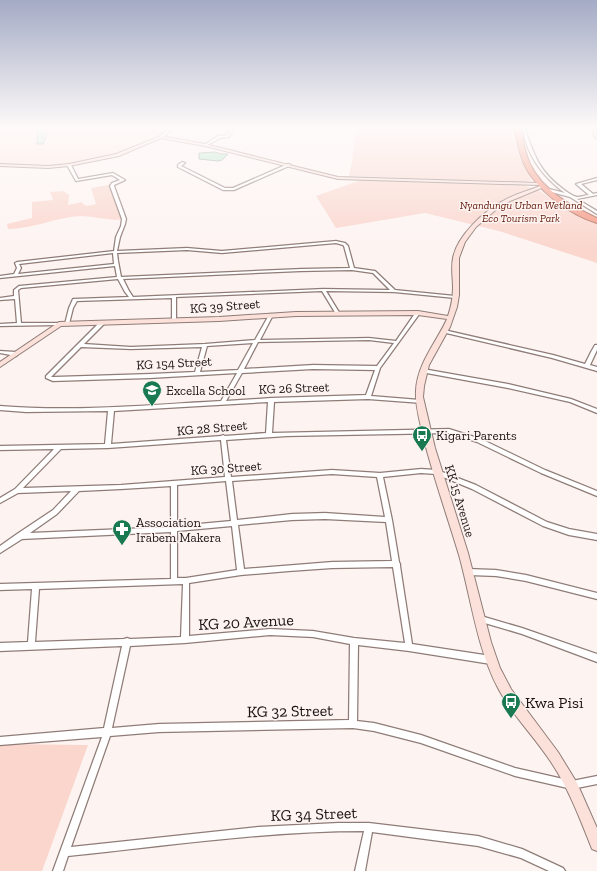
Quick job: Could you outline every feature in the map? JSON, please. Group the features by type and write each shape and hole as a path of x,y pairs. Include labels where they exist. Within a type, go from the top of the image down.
{"highway":[{"path":"530,169 542,187 578,211 597,221"}],"street":[{"path":"72,169 77,180 113,174 123,180 113,184 112,186 124,219 124,225 117,237 116,265 123,286 132,298"},
{"path":"184,169 224,190 233,189 280,169"},
{"path":"302,169 332,177 356,176 542,187 574,198 597,194"},
{"path":"541,169 551,180 574,198 597,212"},
{"path":"592,195 578,184 597,180"},
{"name":"KK 15 Avenue","path":"542,187 510,199 496,207 461,243 456,258 454,307 444,331 423,371 420,386 420,402 437,472 469,572 491,660 502,684 554,756 572,786 597,844"},
{"path":"15,276 19,268 17,262 116,252 187,249 222,252 340,242 346,246 352,269"},
{"path":"0,277 116,265"},
{"path":"19,324 16,290 20,287 120,278 352,269 374,272 394,291"},
{"path":"67,324 71,308 75,300 323,290 394,291 455,297"},
{"path":"323,290 338,314"},
{"path":"0,299 17,297"},
{"path":"174,297 174,321"},
{"path":"368,397 378,368 418,313"},
{"name":"KG 39 Street","path":"0,325 174,321 271,315 418,313 450,318"},
{"path":"223,402 271,315"},
{"name":"KG 154 Street","path":"102,323 49,374 48,377 53,379 108,378 313,367 378,368"},
{"path":"0,365 59,324"},
{"path":"444,331 597,369"},
{"path":"80,345 131,348 205,345 256,340 369,339 396,342"},
{"path":"197,373 205,345"},
{"path":"587,366 597,346"},
{"path":"0,352 16,354"},
{"path":"423,371 508,386 571,401 597,411"},
{"name":"KG 26 Street","path":"0,408 26,410 111,409 223,402 368,397 420,402"},
{"path":"269,434 271,400"},
{"path":"108,446 111,409"},
{"name":"KG 28 Street","path":"0,448 108,446 269,434 449,431 462,434 597,494"},
{"path":"223,437 241,572"},
{"path":"0,501 17,491 59,447"},
{"name":"KG 30 Street","path":"17,491 77,489 332,472 380,475 421,471 437,472"},
{"path":"437,472 474,487 545,524 569,532 597,537"},
{"path":"380,475 397,564 409,647"},
{"path":"174,483 174,581"},
{"path":"0,550 55,512 77,489"},
{"path":"19,536 174,529 292,517 325,516 389,520"},
{"path":"0,587 186,581 241,572 332,565 397,564"},
{"path":"469,572 496,573 526,578 597,596"},
{"path":"185,640 186,581"},
{"path":"30,646 36,586"},
{"path":"481,619 522,631 597,658"},
{"name":"KG 20 Avenue","path":"0,648 127,641 185,640 270,632 313,634 491,660"},
{"path":"58,871 106,733 127,641"},
{"path":"353,724 354,641"},
{"name":"KG 32 Street","path":"0,741 159,728 353,724 374,727 421,739 516,772 572,786"},
{"path":"572,786 597,780"},
{"path":"360,871 369,827"},
{"name":"KG 34 Street","path":"65,852 258,831 369,827 478,841 522,854 560,871"}],"green space":[{"path":"351,169 525,169 532,180 524,182 349,176"},
{"name":"Nyandungu Urban Wetland Eco Tourism Park","path":"361,180 523,185 540,191 558,203 597,223 597,263 499,231 425,213 336,228 316,196"},
{"path":"113,184 124,219 116,220 81,216 8,229 7,224 32,218 32,202 53,200 50,192 63,191 69,195 68,205 82,202 87,206 96,204 91,188"},
{"path":"0,744 88,745 42,871 0,871"}],"place":[{"name":"Excella School","path":"152,407"},
{"name":"Kigari Parents","path":"422,452"},
{"name":"Association Irabem Makera","path":"122,546"},
{"name":"Kwa Pisi","path":"511,719"}]}
